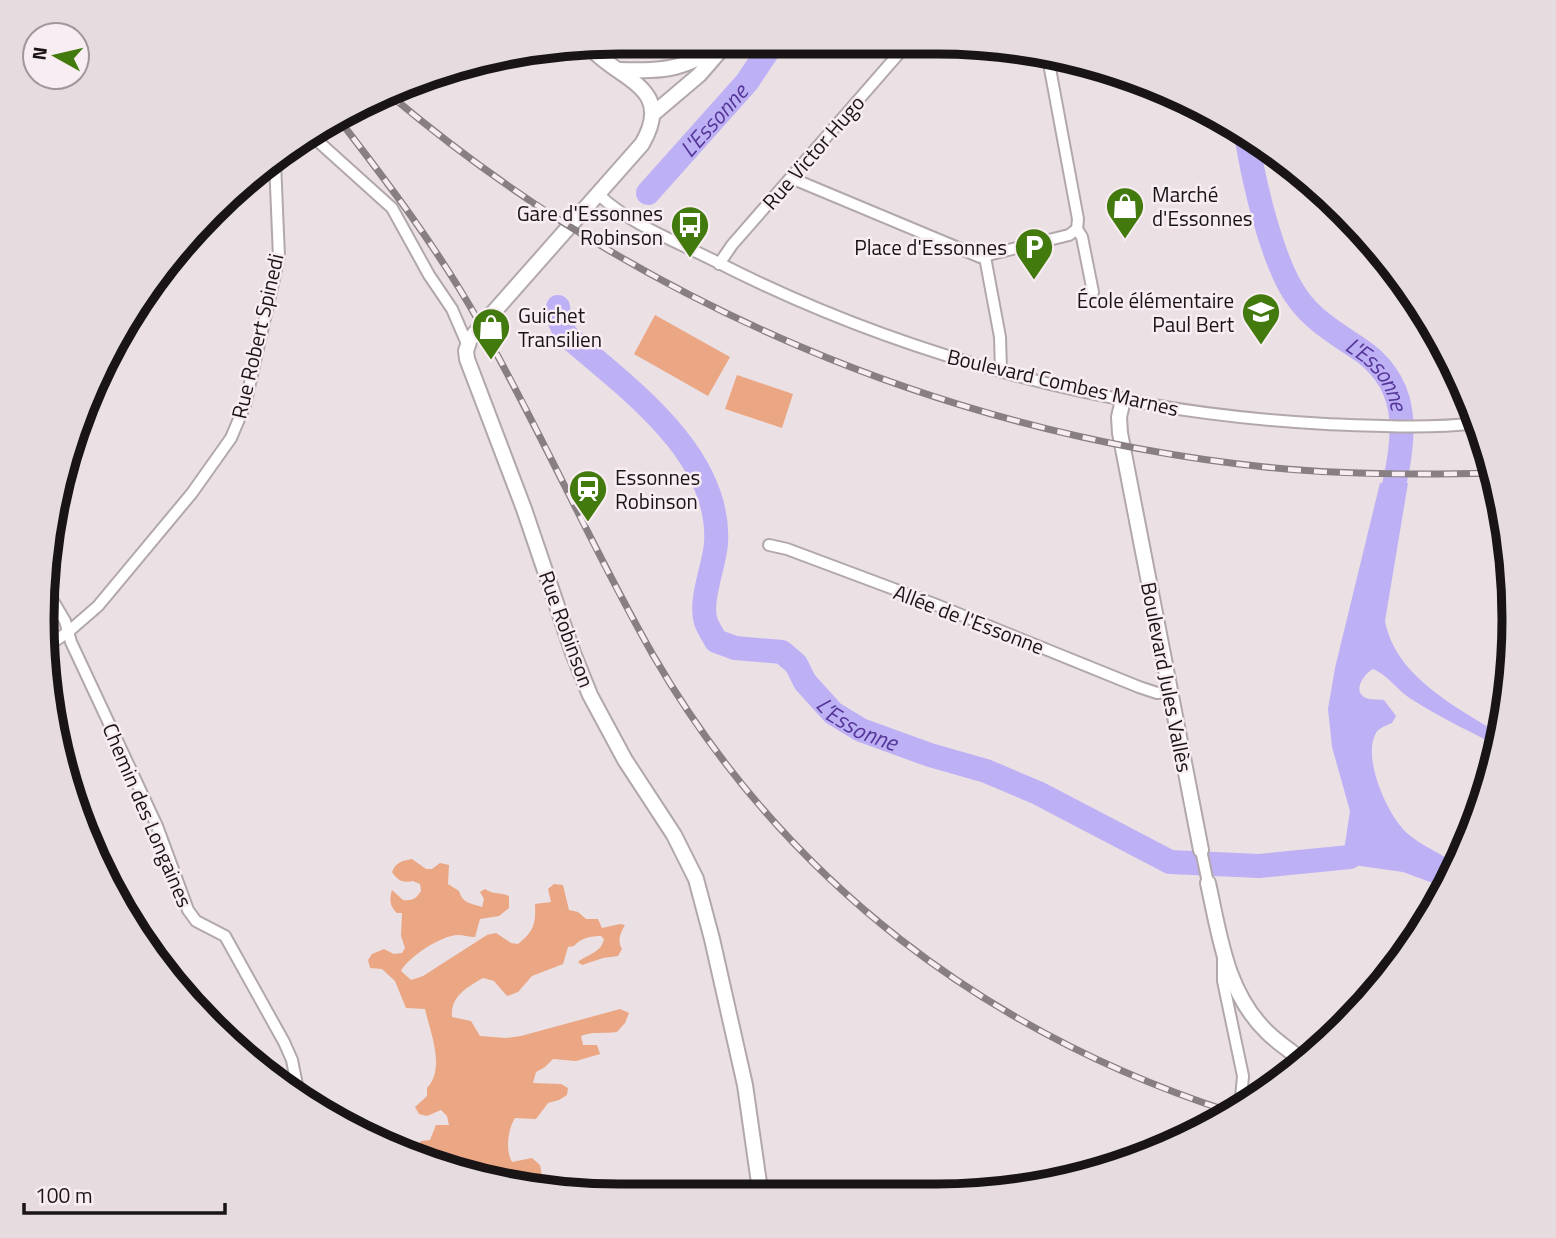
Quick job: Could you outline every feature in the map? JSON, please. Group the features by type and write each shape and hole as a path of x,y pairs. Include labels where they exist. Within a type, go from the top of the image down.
{"street":[{"path":"619,70 673,69 688,65 706,54"},
{"path":"653,114 699,75 716,54"},
{"name":"Rue Victor Hugo","path":"719,264 790,177 898,54"},
{"path":"467,346 642,144 652,124 653,114 642,88 600,55"},
{"path":"1049,66 1078,219 1077,229 1082,237 1093,292"},
{"path":"318,141 392,208 429,275 452,309 464,333 467,346"},
{"name":"Rue Robert Spinedi","path":"55,641 97,606 191,493 225,447 241,416 279,257 275,171"},
{"path":"790,177 980,257 1069,235 1077,229"},
{"name":"Boulevard Combes Marnes","path":"599,195 645,225 768,288 852,322 1001,371 1122,400 1219,415 1386,427 1419,428 1467,424"},
{"path":"985,257 1000,337 1001,371"},
{"name":"Rue Robinson","path":"467,346 467,359 473,379 524,509 590,695 631,771 674,835 696,879 745,1085 759,1184"},
{"name":"Boulevard Jules Vallès","path":"1122,400 1120,433 1223,953 1232,983 1246,1007 1264,1030 1296,1055"},
{"name":"Allée de l'Essonne","path":"769,545 934,604 1148,690 1157,693 1170,692"},
{"name":"Chemin des Longaines","path":"54,603 65,621 157,826 188,910 196,921 225,936 284,1042 292,1059 297,1083"},
{"name":"Boulevard Jules Vallès","path":"1223,953 1223,981 1242,1076 1241,1095"},
{"path":"1232,1023 1246,1007"}],"shaded area":[{"path":"655,315 730,357 708,396 634,354"},
{"path":"737,375 793,394 782,428 725,409"},
{"path":"1380,483 1408,483 1385,621 1391,641 1414,674 1447,701 1491,729 1488,741 1406,696 1373,669 1361,682 1362,695 1368,699 1384,700 1396,716 1392,723 1376,733 1372,746 1375,773 1386,802 1400,826 1420,843 1448,859 1436,884 1403,872 1318,860 1344,851 1350,811 1332,747 1328,709 1335,668"},
{"path":"412,859 426,869 432,869 440,863 449,865 448,884 459,891 468,902 482,907 484,899 480,892 485,889 509,896 509,908 499,916 480,919 475,937 451,936 418,953 401,971 411,980 423,976 487,935 496,933 511,943 518,944 533,927 535,904 551,902 548,889 554,884 563,885 569,910 578,912 586,919 598,919 602,928 625,925 620,937 622,949 618,956 582,965 578,962 597,950 604,939 601,936 586,938 568,947 563,964 532,976 518,992 507,996 494,981 483,978 457,998 452,1010 452,1017 471,1021 480,1036 505,1038 620,1009 629,1013 617,1032 581,1036 583,1045 597,1045 600,1054 576,1061 553,1059 536,1072 533,1083 561,1084 568,1088 567,1095 548,1103 536,1119 515,1118 508,1146 512,1162 532,1158 540,1165 543,1179 473,1165 418,1145 421,1141 430,1140 436,1125 449,1125 447,1116 441,1110 427,1116 419,1114 415,1107 427,1096 427,1088 433,1080 435,1070 435,1050 425,1009 406,1008 395,981 382,969 370,968 368,960 372,954 384,949 394,954 402,953 405,948 401,936 402,913 397,913 393,908 392,890 403,900 415,898 421,891 420,884 401,881 392,872 400,862"}],"waterway":[{"name":"L'Essonne","path":"648,193 747,82 766,54"},
{"name":"L'Essonne","path":"1248,147 1272,244 1289,285 1313,316 1365,353 1383,370 1394,388 1402,428 1388,515"},
{"name":"L'Essonne","path":"558,307 560,322 566,335 616,377 666,425 687,452 704,481 714,511 716,544 704,614 716,641 735,648 782,652 796,664 805,682 833,713 861,730 930,755 986,771 1038,793 1170,862 1259,866 1350,857"}],"railway":[{"path":"396,100 485,169 585,236 690,295 799,346 912,389 1027,424 1145,450 1322,472 1483,473"},
{"path":"344,126 447,268 502,363 653,655 705,736 764,811 829,878 900,939 976,993 1057,1040 1143,1080 1219,1108"}],"place":[{"name":"Marché d'Essonnes","path":"1125,240"},
{"name":"Gare d'Essonnes Robinson","path":"690,259"},
{"name":"Place d'Essonnes","path":"1034,281"},
{"name":"École élémentaire Paul Bert","path":"1261,346"},
{"name":"Guichet Transilien","path":"491,361"},
{"name":"Essonnes Robinson","path":"588,523"}]}
